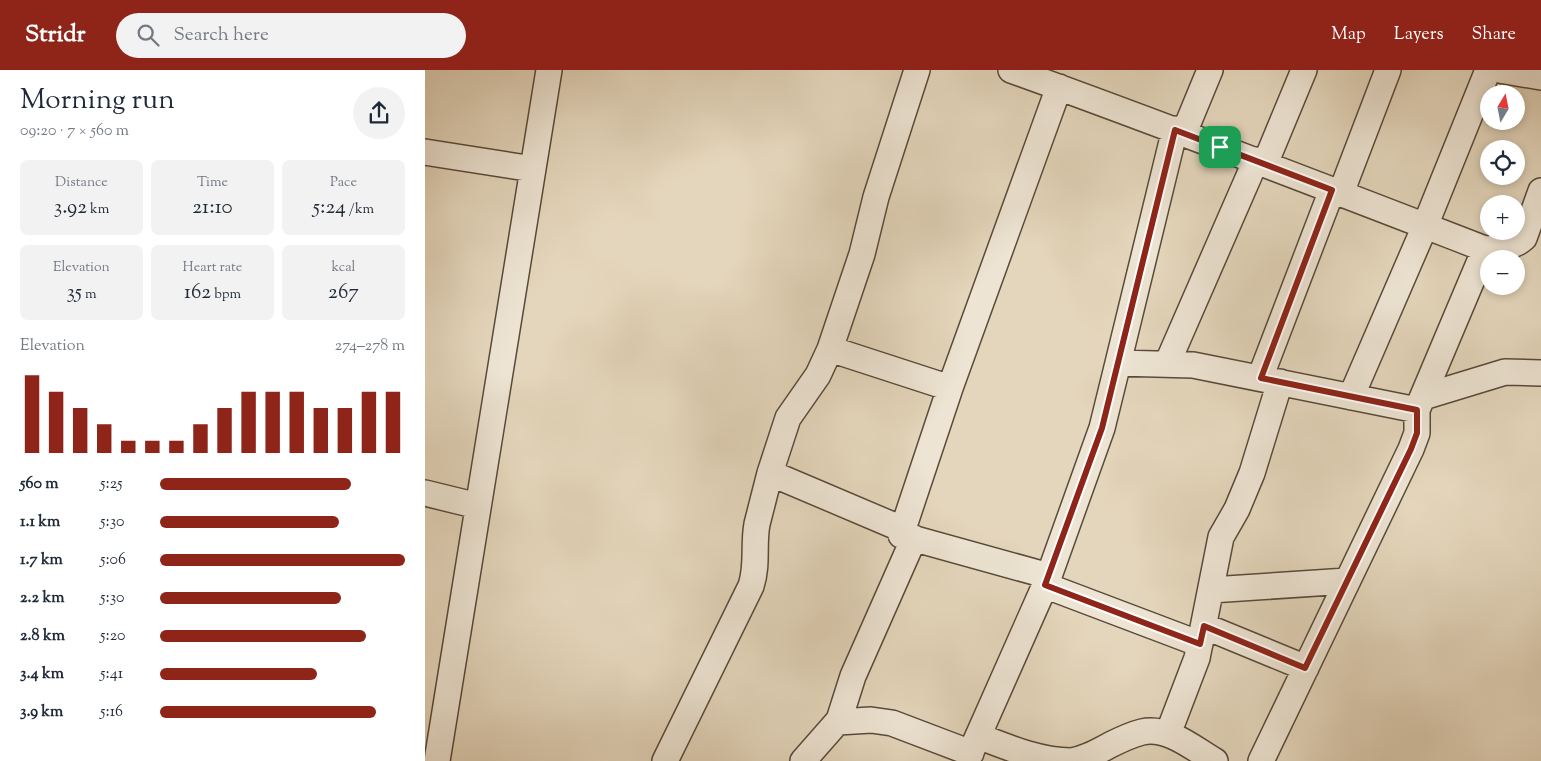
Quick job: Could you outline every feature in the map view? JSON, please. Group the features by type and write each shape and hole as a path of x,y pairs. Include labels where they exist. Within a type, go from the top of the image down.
{"street":[{"path":"425,755 437,761 549,70"},
{"path":"665,761 751,586 756,567 755,535 771,473 789,418 818,375 830,349 862,254 876,197 917,70"},
{"path":"1011,70 1179,131 1485,249 1512,246 1524,238 1541,191"},
{"path":"972,750 1047,581 1102,428 1179,131 1210,70"},
{"path":"1167,364 1304,70"},
{"path":"1168,734 1195,666 1221,537 1237,509 1252,473 1270,380 1336,191 1388,70"},
{"path":"1351,396 1425,226 1488,70"},
{"path":"1499,70 1541,77"},
{"path":"803,761 837,722 844,709 853,676 908,534 951,388 1059,87"},
{"path":"425,152 533,169"},
{"path":"1261,761 1413,444 1417,433 1420,403 1485,249"},
{"path":"830,349 951,388"},
{"path":"1118,363 1193,365 1351,396 1420,403 1505,372 1541,373"},
{"path":"771,473 908,534 1202,635 1305,668"},
{"path":"425,493 478,506"},
{"path":"1211,590 1347,581"},
{"path":"837,722 857,720 887,722 972,750 1062,761 1072,761 1087,757 1120,740 1143,732 1156,732 1168,734 1215,761"}],"route":[{"path":"1175,130 1220,147 1332,190 1261,378 1417,410 1417,433 1411,449 1305,668 1204,626 1200,644 1045,585 1102,428 1175,130"}]}
